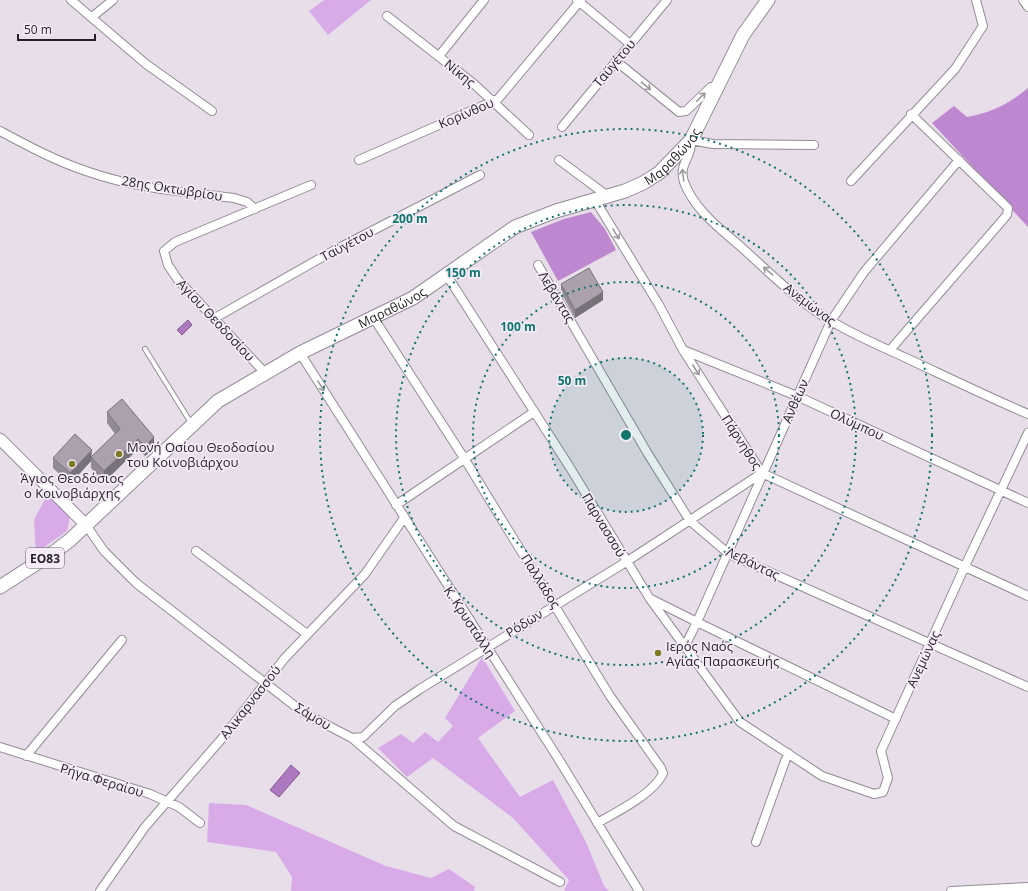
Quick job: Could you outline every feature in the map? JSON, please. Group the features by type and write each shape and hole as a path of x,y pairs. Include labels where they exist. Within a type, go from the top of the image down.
{"main road":[{"name":"Μαραθώνος","path":"0,586 57,550 86,525 218,401 300,353 413,298 504,234 525,222 556,211 609,197 643,183 659,173 691,140 743,35 768,0"}],"street":[{"path":"71,0 146,64 212,111"},
{"path":"92,17 113,0"},
{"path":"439,56 484,0"},
{"name":"Ταϋγέτου","path":"562,126 667,0"},
{"path":"851,181 911,114 955,69 984,26 976,0"},
{"path":"1023,0 1028,6"},
{"path":"580,1 630,44"},
{"name":"Κορίνθου","path":"359,160 476,107 493,102 500,96 580,1"},
{"name":"Νίκης","path":"387,16 439,56 529,135"},
{"path":"616,61 678,112 686,111 711,87 717,89"},
{"path":"890,350 1007,215 1008,208 911,114"},
{"name":"28ης Οκτωβρίου","path":"0,131 28,147 87,171 146,186 234,198 247,202 255,209"},
{"path":"691,140 713,144 814,145"},
{"name":"Ανεμώνας","path":"691,140 692,149 683,165 682,175 688,190 699,208 766,270 831,321 1028,414"},
{"path":"559,160 609,197"},
{"name":"Ανθέων","path":"685,646 698,622 729,554 762,473 831,321 864,272 958,160"},
{"name":"Ταϋγέτου","path":"214,318 333,250 480,175"},
{"path":"255,209 311,185"},
{"name":"Πάρνηθος","path":"595,200 655,299 683,350 762,473 1028,596"},
{"name":"Αγίου Θεοδοσίου","path":"255,209 175,242 164,251 168,265 178,280 266,374"},
{"name":"Λεβάντας","path":"538,265 648,454 690,521 729,554 931,642 1028,687"},
{"name":"Παρνασσού","path":"446,274 569,466 626,562 650,599 740,722 788,753"},
{"name":"Παλλάδος","path":"373,317 464,458 555,604 610,696 654,757 663,773 658,782 643,794 597,823"},
{"name":"Ολύμπου","path":"683,350 797,396 1028,503"},
{"name":"Κ. Κρυστάλλη","path":"300,353 639,891"},
{"path":"396,505 534,412"},
{"name":"Ανεμώνας","path":"788,753 822,776 874,794 883,792 888,778 881,751 965,566 1028,433"},
{"path":"0,439 86,525"},
{"name":"Ρόδων","path":"352,738 363,737 395,706 420,689 555,604 626,562 762,473"},
{"name":"Αλικαρνασσού","path":"100,891 137,837 225,735 265,682 306,634 362,577 404,518"},
{"name":"Σάμου","path":"86,525 104,551 136,583 312,718 352,738 454,826 560,882"},
{"path":"196,550 306,634"},
{"path":"650,599 896,719"},
{"path":"26,756 122,640"},
{"name":"Ρήγα Φεραίου","path":"0,747 129,787 168,802 189,814 200,823"},
{"path":"756,842 788,753"},
{"path":"951,891 1028,887"}],"lane":[{"path":"145,349 193,425"}],"shaded area":[{"path":"324,0 371,0 328,35 309,11"},
{"path":"1028,88 1028,227 932,123 954,106 967,117 984,113 1007,103"},
{"path":"591,212 605,229 616,250 558,281 531,232 564,219"},
{"path":"188,320 192,325 182,335 177,330"},
{"path":"48,493 70,517 67,531 36,553 34,520"},
{"path":"482,657 515,711 478,738 520,797 553,780 586,842 604,886 609,891 564,891 569,880 513,818 433,758 407,777 378,748 401,734 413,743 425,732 438,742 453,726 445,718"},
{"path":"291,765 300,773 279,797 270,790"},
{"path":"209,803 246,805 386,866 431,878 449,869 475,887 474,891 291,891 292,877 276,852 207,842"}],"building":[{"path":"589,268 603,292 575,310 561,284"},
{"path":"122,399 154,437 145,446 138,439 104,471 91,457 120,429 107,412"},
{"path":"75,434 92,450 70,473 53,458"}],"place":[{"name":"Μονή Οσίου Θεοδοσίου του Κοινοβιάρχου","path":"119,454"},
{"name":"Άγιος Θεοδόσιος ο Κοινοβιάρχης","path":"72,464"},
{"name":"Ιερός Ναός Αγίας Παρασκευής","path":"658,653"}]}
